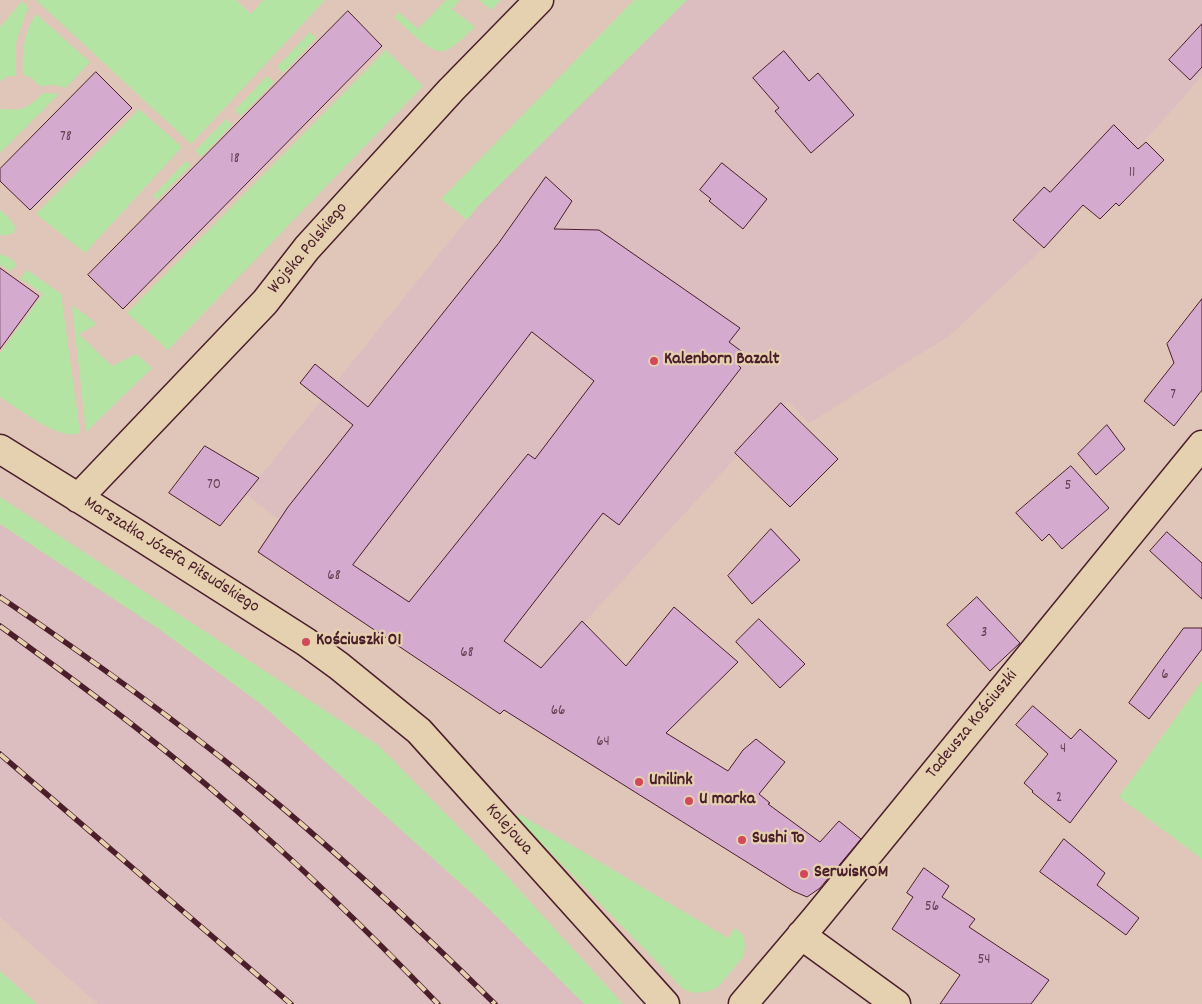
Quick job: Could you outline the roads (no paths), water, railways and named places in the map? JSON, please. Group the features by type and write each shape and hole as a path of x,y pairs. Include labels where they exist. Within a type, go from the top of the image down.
{"street":[{"name":"Wojska Polskiego","path":"78,498 265,302 307,248 451,90 540,0"},
{"name":"Tadeusza Kościuszki","path":"743,1004 1202,445"},
{"name":"Marszałka Józefa Piłsudskiego","path":"0,449 306,642 339,666"},
{"name":"Kolejowa","path":"339,666 419,731 665,1004"},
{"path":"801,935 896,1004"}],"railway":[{"path":"0,597 126,686 249,780 375,889 495,1004"},
{"path":"0,626 142,732 224,800 334,899 438,1004"},
{"path":"0,754 291,1004"}],"place":[{"name":"Kalenborn Bazalt","path":"654,361"},
{"name":"Kościuszki 01","path":"306,642"},
{"name":"Unilink","path":"639,782"},
{"name":"U marka","path":"689,801"},
{"name":"Sushi To","path":"742,840"},
{"name":"SerwisKOM","path":"804,874"}]}
